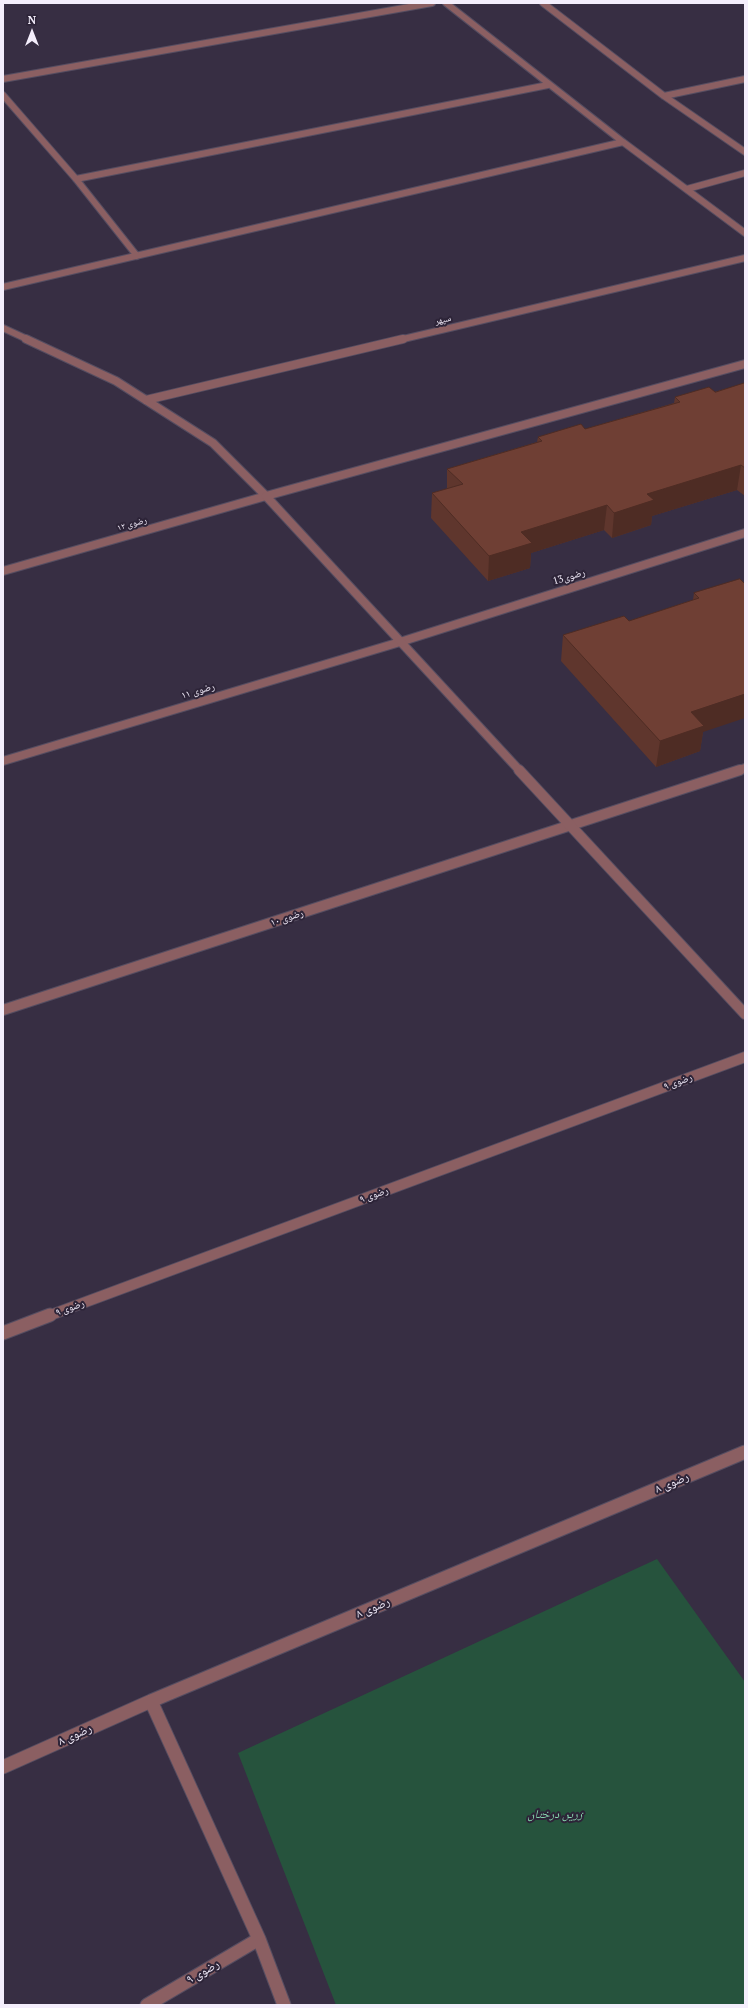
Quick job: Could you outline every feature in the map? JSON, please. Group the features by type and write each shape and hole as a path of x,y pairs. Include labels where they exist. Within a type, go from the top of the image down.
{"street":[{"path":"3,79 432,3"},
{"path":"446,3 622,142 745,233"},
{"path":"543,3 664,96 745,152"},
{"path":"664,96 745,79"},
{"path":"76,178 548,85"},
{"path":"3,95 76,178 137,256"},
{"path":"3,287 622,142"},
{"path":"687,189 745,173"},
{"name":"سپهر","path":"146,400 745,258"},
{"path":"3,328 116,381 213,443 266,496 745,1014"},
{"name":"رضوی ۱۲","path":"3,571 266,496 745,364"},
{"name":"رضوی13","path":"400,642 745,533"},
{"name":"رضوی ۱۱","path":"3,761 400,642"},
{"name":"رضوی ۱۰","path":"3,1010 745,768"},
{"name":"رضوی ۹","path":"3,1333 745,1057"},
{"name":"رضوی ۸","path":"3,1767 151,1701 745,1452"},
{"path":"151,1701 259,1940 284,2005"},
{"name":"رضوی ۹","path":"147,2005 259,1940"}],"green space":[{"name":"زرین درختان","path":"657,1559 745,1682 745,2005 336,2005 238,1753"}],"building":[{"path":"745,383 745,468 741,465 647,494 654,500 614,513 607,505 521,532 532,543 489,556 432,493 463,484 447,469 542,441 538,437 581,424 585,429 680,402 675,397 709,387 715,392"},
{"path":"740,579 745,584 745,694 691,712 704,726 660,741 563,635 624,616 629,621 699,598 694,593"}]}
